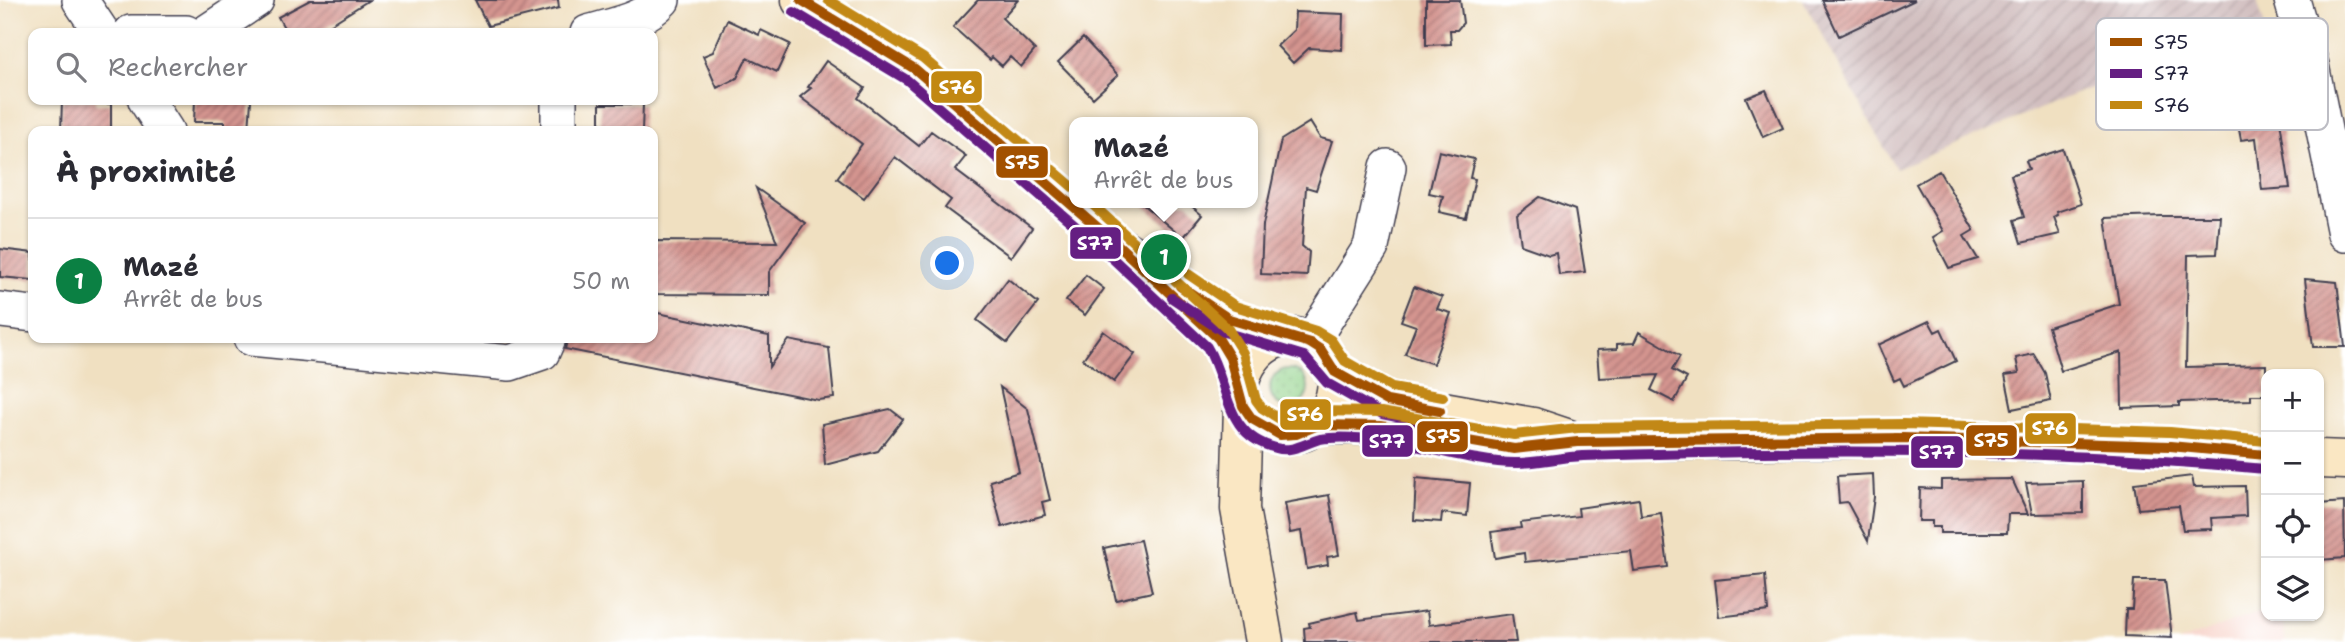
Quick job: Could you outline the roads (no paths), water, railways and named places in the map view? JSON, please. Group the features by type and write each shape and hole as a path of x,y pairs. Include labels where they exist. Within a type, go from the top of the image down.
{"street":[{"path":"80,0 99,28"},
{"path":"214,28 256,0"},
{"path":"605,28 638,18 652,11 662,0"},
{"path":"801,0 915,69 1069,203"},
{"path":"2292,0 2297,18"},
{"path":"149,105 163,126"},
{"path":"559,105 559,126"},
{"path":"2324,130 2345,234"},
{"path":"1300,340 1371,247 1388,167"},
{"path":"1075,208 1218,338 1230,358 1241,396 1252,419 1265,429 1280,435 1307,429 1381,426 1514,449 1578,442 1903,438 2170,446 2261,454"},
{"path":"1119,246 1229,318 1300,340 1321,350 1335,372 1387,401 1533,427 1578,442"},
{"path":"0,310 28,313"},
{"path":"1264,642 1240,509 1243,485 1241,396 1248,358 1259,347 1273,340 1300,340"},
{"path":"303,343 510,363 542,352 546,343"},
{"path":"1243,485 1269,456 1307,429 1335,401 1335,372"},
{"path":"2324,459 2345,460"}],"place":[{"name":"Mazé","path":"1164,257"}]}
